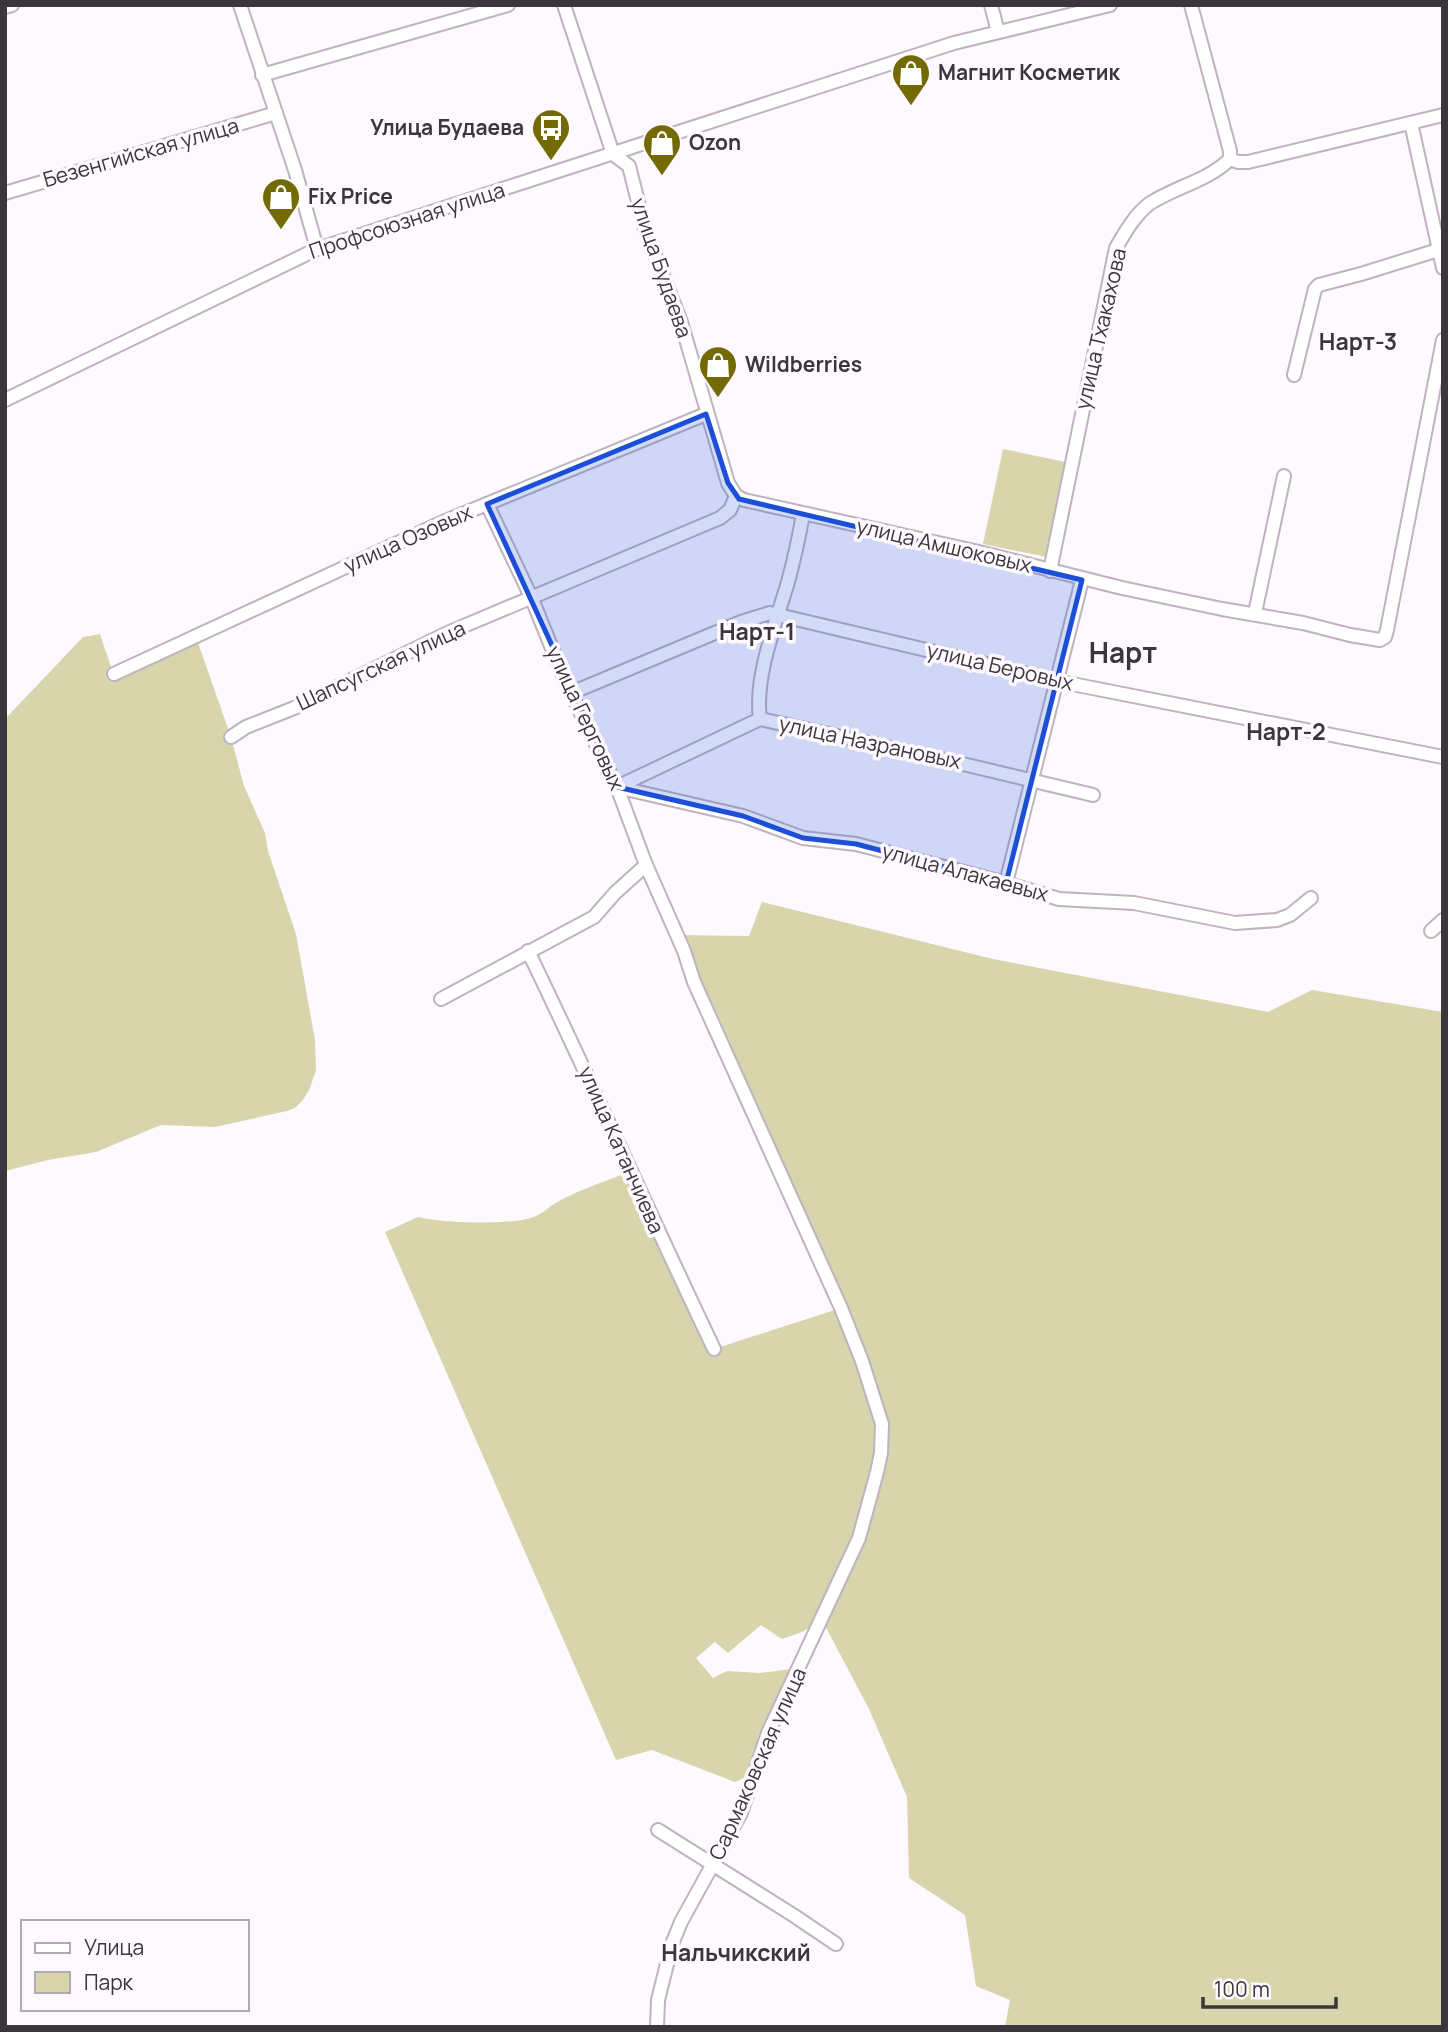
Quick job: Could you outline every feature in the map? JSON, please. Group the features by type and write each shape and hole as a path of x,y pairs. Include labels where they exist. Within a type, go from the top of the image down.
{"street":[{"path":"5,7 12,5"},
{"path":"240,5 317,249"},
{"path":"262,75 508,5"},
{"name":"улица Будаева","path":"564,5 612,154 629,166 645,229 681,322 706,414 728,483 736,496"},
{"path":"991,5 998,32"},
{"name":"Профсоюзная улица","path":"5,400 317,249 954,43 1110,5"},
{"path":"1191,5 1230,159 1248,162 1443,115"},
{"name":"Безенгийская улица","path":"5,193 276,113"},
{"path":"1410,122 1443,268"},
{"name":"улица Тхакахова","path":"1050,571 1116,248 1132,222 1148,205 1211,173 1230,159"},
{"path":"1294,375 1315,289 1319,285 1438,250"},
{"name":"улица Амшоковых","path":"736,496 803,514 979,552 1082,580 1380,640 1385,637 1387,630 1443,340"},
{"name":"улица Озовых","path":"114,674 241,613 487,504 706,414"},
{"path":"1255,613 1284,476"},
{"path":"532,598 720,518 730,510 736,496"},
{"name":"улица Герговых","path":"487,504 532,598 571,694 617,787 646,865 677,935"},
{"path":"760,719 760,692 803,514"},
{"path":"1006,883 1082,580"},
{"name":"Шапсугская улица","path":"231,737 246,727 293,708 452,631 532,598"},
{"name":"улица Беровых","path":"571,694 741,622 762,614 778,614 1057,681 1443,757"},
{"name":"улица Назрановых","path":"617,787 760,719 1093,795"},
{"name":"улица Алакаевых","path":"617,787 743,816 803,838 856,844 1059,899 1133,903 1235,923 1277,920 1290,915 1311,898"},
{"path":"441,999 594,917 615,893 646,865"},
{"path":"1432,932 1443,920"},
{"name":"Сармаковская улица","path":"657,2027 658,2000 672,1944 681,1922 741,1813 768,1733 859,1538 881,1453 882,1424 862,1361 841,1308 694,982 677,935"},
{"name":"улица Катанчиева","path":"527,951 714,1349"},
{"path":"658,1830 836,1944"}],"highlighted area":[{"path":"706,414 728,483 739,499 1082,580 1006,883 856,844 803,838 743,816 617,787 487,504"}],"green space":[{"path":"1003,449 1066,462 1046,557 983,544"},
{"path":"100,634 113,673 195,634 231,737 244,786 265,833 268,851 296,934 315,1040 316,1070 303,1100 287,1111 215,1127 161,1125 96,1152 5,1171 5,719 83,637"},
{"path":"762,902 993,959 1268,1012 1312,990 1443,1012 1443,2027 1005,2027 1010,2000 976,1986 965,1915 909,1878 907,1797 869,1709 822,1620 802,1632 782,1639 761,1625 728,1653 715,1642 696,1658 713,1678 727,1671 760,1673 792,1669 748,1776 735,1782 652,1750 616,1760 385,1232 418,1217 477,1223 526,1219 576,1193 629,1172 714,1349 841,1308 677,935 749,936"}],"place":[{"name":"Магнит Косметик","path":"911,107"},
{"name":"Улица Будаева","path":"551,162"},
{"name":"Ozon","path":"662,177"},
{"name":"Fix Price","path":"281,231"},
{"name":"Wildberries","path":"718,399"}],"district":[{"name":"Нарт-3","path":"1358,342"},
{"name":"Нарт-1","path":"757,632"},
{"name":"Нарт","path":"1123,653"},
{"name":"Нарт-2","path":"1286,732"},
{"name":"Нальчикский","path":"736,1953"}]}
